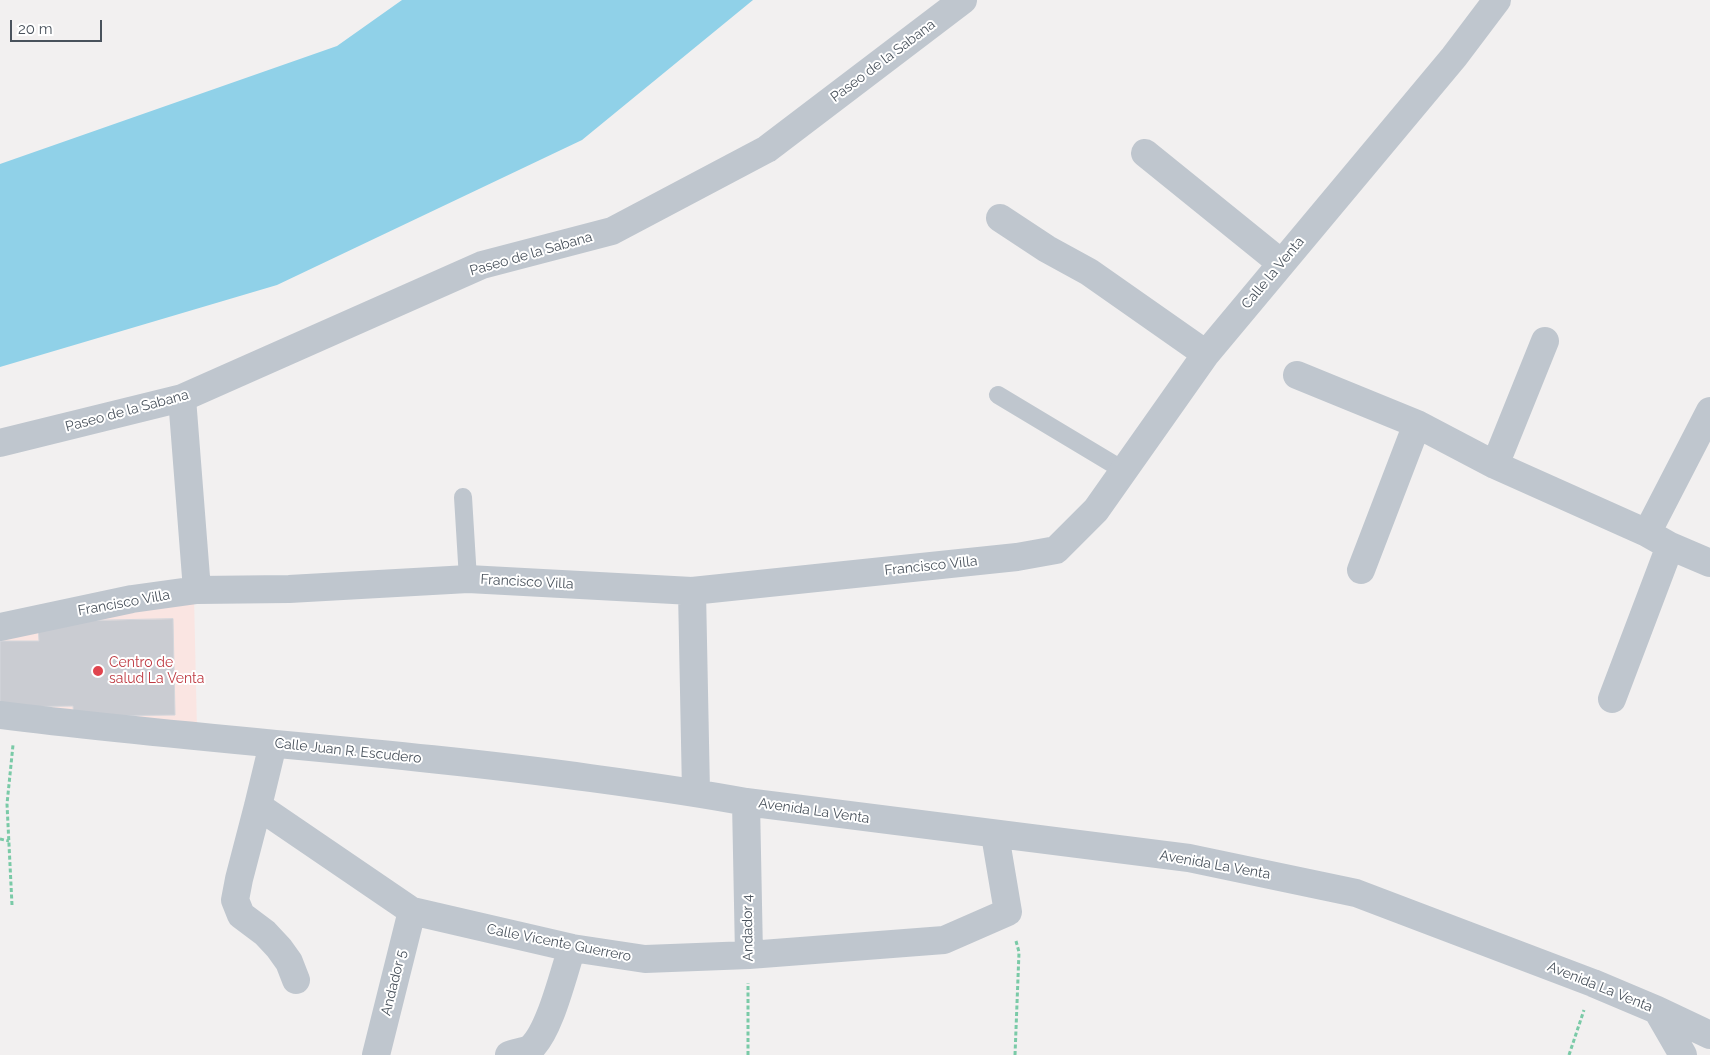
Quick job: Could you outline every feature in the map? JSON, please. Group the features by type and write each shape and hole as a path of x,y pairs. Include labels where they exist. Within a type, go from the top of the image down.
{"street":[{"name":"Paseo de la Sabana","path":"0,443 182,398 482,265 612,230 767,149 963,0"},
{"name":"Calle la Venta","path":"1056,550 1096,510 1206,354 1454,57 1497,0"},
{"path":"1145,153 1281,263"},
{"path":"1000,218 1047,249 1089,272 1206,354"},
{"path":"1495,465 1546,341"},
{"path":"1297,375 1417,424 1495,465 1710,563"},
{"path":"182,398 197,590"},
{"path":"1612,699 1658,539 1710,411"},
{"path":"1361,570 1417,424"},
{"name":"Francisco Villa","path":"0,627 132,599 197,590 288,589 468,579 692,591 1017,556 1056,550"},
{"path":"692,591 696,792"},
{"name":"Calle Juan R. Escudero","path":"8,716 97,727 510,767 696,792"},
{"path":"273,744 239,879 236,900 241,915 265,933 280,948 289,962 296,980"},
{"name":"Avenida La Venta","path":"696,792 746,802 995,835 1189,858 1356,893 1593,982 1710,1035"},
{"name":"Calle Vicente Guerrero","path":"261,794 412,911 572,948 645,959 748,955 944,940 1008,912"},
{"name":"Andador 4","path":"746,802 748,955"},
{"path":"995,835 1008,912"},
{"name":"Andador 5","path":"376,1055 412,911"},
{"path":"509,1055 529,1049 538,1038 548,1020 572,948"},
{"path":"1657,1010 1683,1055"}],"lane":[{"path":"998,395 1123,470"},
{"path":"463,497 468,579"}],"path":[{"path":"8,716 7,804 12,905"},
{"path":"0,839 10,841"},
{"path":"1008,912 1019,952 1015,1055"},
{"name":"Andador 4","path":"748,955 748,1055"},
{"path":"1570,1055 1593,982"}],"shaded area":[{"name":"Centro de salud La Venta","path":"194,595 197,729 0,711 0,632"}],"water":[{"path":"402,0 753,0 582,140 277,285 0,367 0,164 337,46"}],"building":[{"name":"Centro de salud La Venta","path":"173,619 175,715 74,716 73,706 0,707 0,641 39,641 38,622"}],"place":[{"name":"Centro de salud La Venta","path":"98,671"}]}
